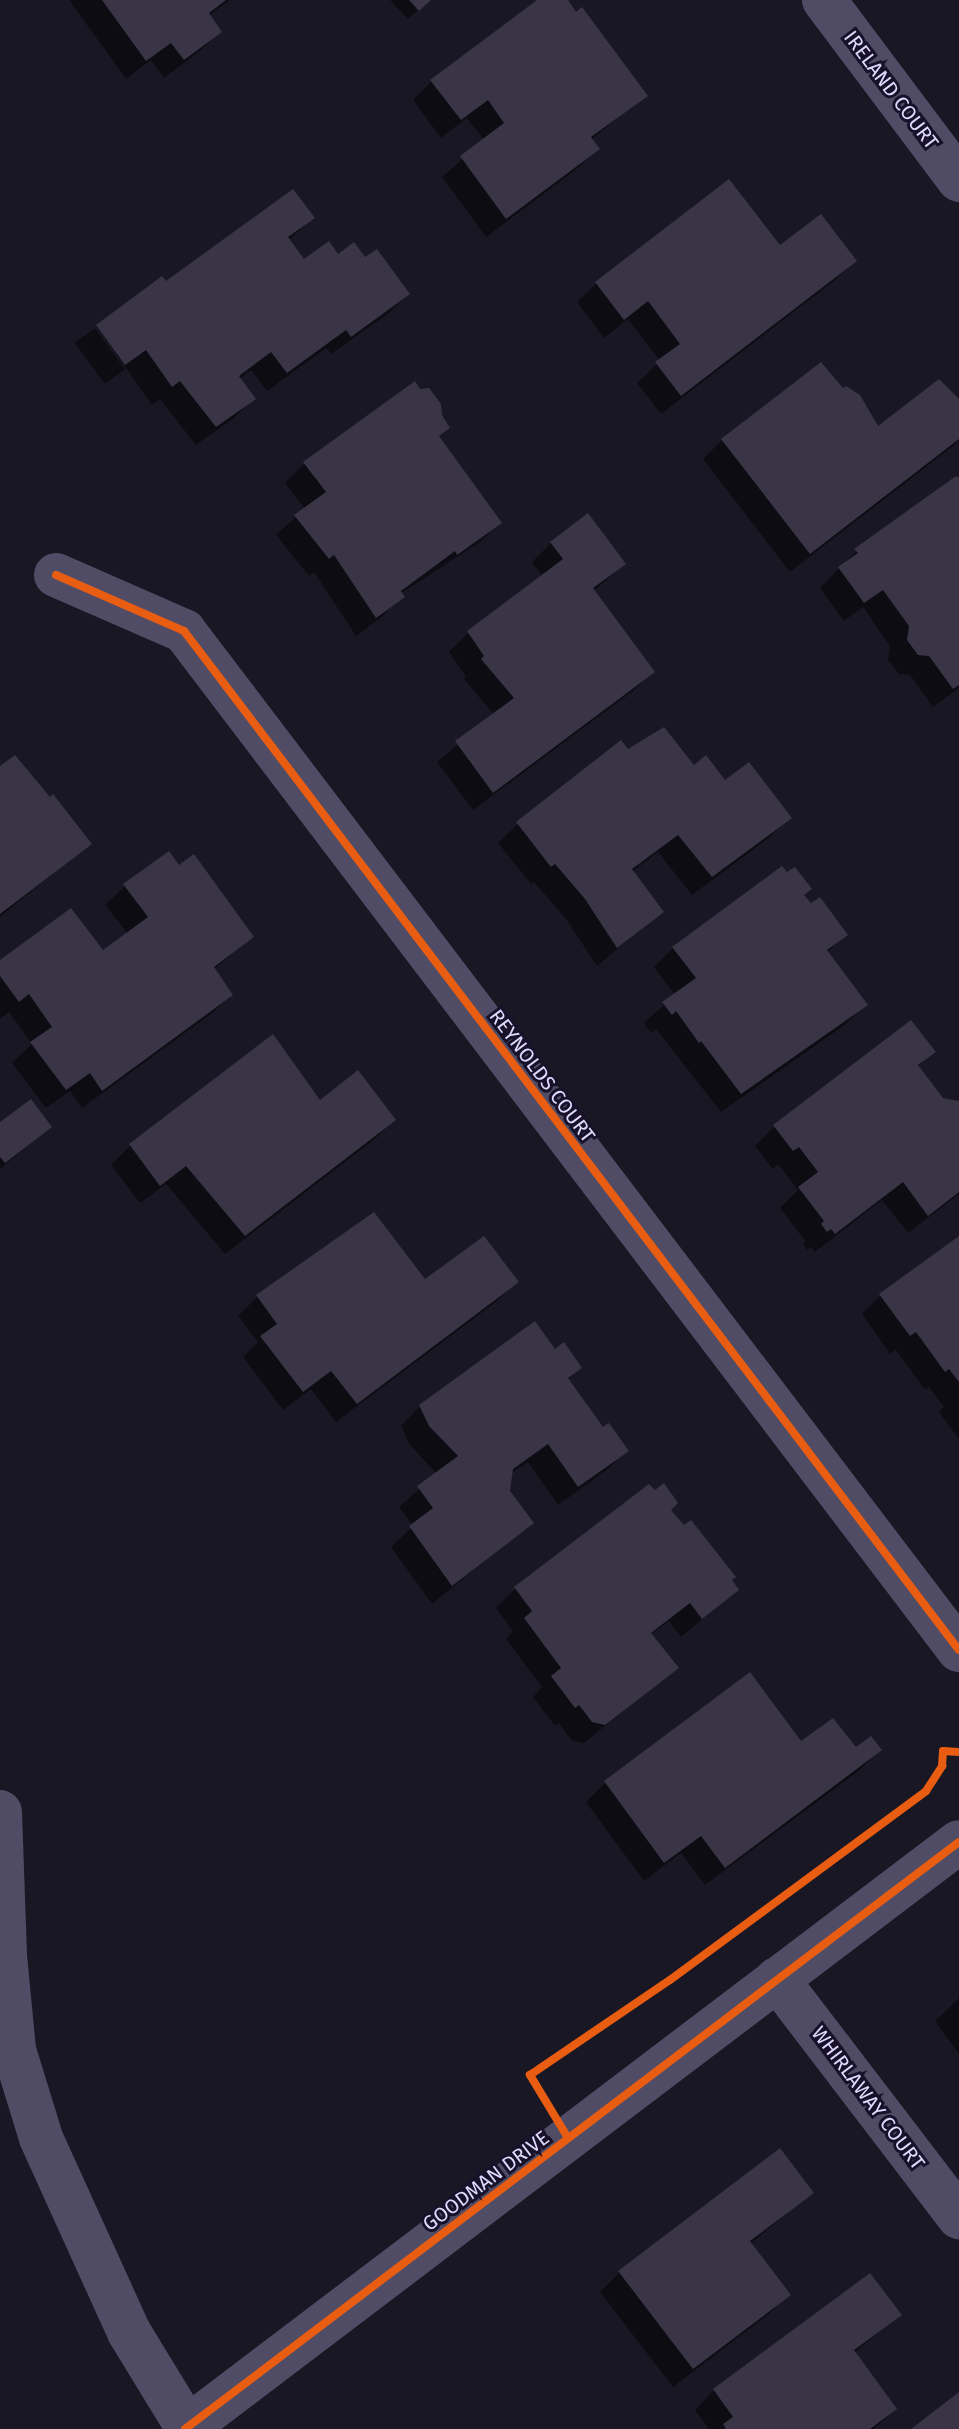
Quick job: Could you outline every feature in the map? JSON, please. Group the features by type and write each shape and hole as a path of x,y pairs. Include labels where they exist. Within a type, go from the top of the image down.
{"street":[{"name":"IRELAND COURT","path":"824,0 959,180"},
{"name":"REYNOLDS COURT","path":"56,575 184,631 959,1650"},
{"path":"0,1812 5,1956 19,2065 41,2138 129,2332 186,2428"},
{"name":"GOODMAN DRIVE","path":"186,2428 959,1842"},
{"name":"WHIRLAWAY COURT","path":"777,1979 959,2217"}],"building":[{"path":"102,0 226,0 209,13 222,32 184,60 171,43 146,61"},
{"path":"409,0 431,0 419,11"},
{"path":"537,0 568,0 576,12 582,7 648,96 591,137 600,149 506,219 460,156 504,123 488,100 461,120 430,80"},
{"path":"729,179 780,245 821,214 857,261 681,396 655,362 680,344 648,301 624,320 595,282"},
{"path":"293,189 315,218 288,237 304,259 329,241 338,254 354,242 365,257 377,249 410,294 351,337 346,330 287,373 271,352 239,376 256,399 216,427 180,381 172,387 146,350 125,365 96,325 162,276 166,281"},
{"path":"821,362 843,388 846,386 860,395 878,426 939,379 959,399 959,439 810,554 721,439"},
{"path":"415,381 420,389 429,388 441,404 442,415 450,428 439,436 502,523 457,555 455,551 401,591 405,597 376,618 334,555 329,559 294,515 326,492 303,462"},
{"path":"956,476 959,478 959,685 953,689 929,656 918,655 907,640 909,626 883,590 864,603 838,567 858,553 854,549"},
{"path":"588,513 626,564 593,588 655,672 493,793 455,741 514,698 481,659 484,656 467,631 563,559 550,542"},
{"path":"664,727 694,765 706,755 725,780 749,762 792,818 712,877 678,835 632,869 664,912 617,948 585,899 555,864 551,867 516,822 621,740 628,749"},
{"path":"15,755 50,797 53,794 92,844 0,914 0,766"},
{"path":"169,851 179,865 194,854 254,937 214,967 233,995 102,1091 90,1073 66,1090 30,1042 52,1027 29,994 19,1002 0,976 0,960 71,908 103,950 148,917 123,884"},
{"path":"782,866 787,872 795,867 812,889 804,895 811,903 820,897 848,935 827,950 868,1005 741,1094 676,1011 672,1015 662,1002 696,978 672,947"},
{"path":"911,1020 936,1052 918,1065 943,1098 959,1101 959,1192 928,1216 903,1182 835,1234 831,1229 827,1232 821,1224 824,1221 798,1187 818,1172 799,1147 793,1151 773,1125"},
{"path":"273,1034 320,1100 358,1070 396,1120 245,1236 186,1166 160,1186 129,1144"},
{"path":"31,1099 52,1127 5,1163 0,1157 0,1122"},
{"path":"374,1212 425,1279 484,1236 519,1282 357,1404 331,1371 303,1392 260,1336 277,1324 256,1295"},
{"path":"959,1236 959,1382 949,1369 945,1372 916,1332 910,1336 879,1294"},
{"path":"535,1321 555,1349 564,1342 582,1368 568,1378 603,1427 609,1423 629,1451 578,1487 548,1444 513,1469 510,1491 534,1523 452,1586 409,1526 433,1508 417,1486 458,1456 429,1426 419,1405"},
{"path":"664,1483 678,1503 671,1510 684,1525 691,1520 736,1577 732,1580 739,1590 702,1619 690,1603 651,1633 679,1668 605,1725 592,1722 579,1705 575,1708 551,1676 561,1668 524,1618 532,1611 514,1587 649,1484 655,1490"},
{"path":"750,1672 801,1741 833,1718 856,1747 871,1736 882,1750 725,1868 701,1836 664,1863 604,1781"},
{"path":"780,2148 814,2193 750,2241 791,2295 693,2369 618,2271"},
{"path":"870,2273 902,2315 854,2350 897,2409 870,2429 726,2429 723,2424 733,2417 713,2389"},
{"path":"959,2392 959,2429 911,2429"}],"cycle path":[{"path":"56,575 184,631 959,1650"},
{"path":"568,2138 530,2075 670,1980 926,1791 942,1766 943,1751 959,1752"},
{"path":"185,2429 959,1842"}]}
